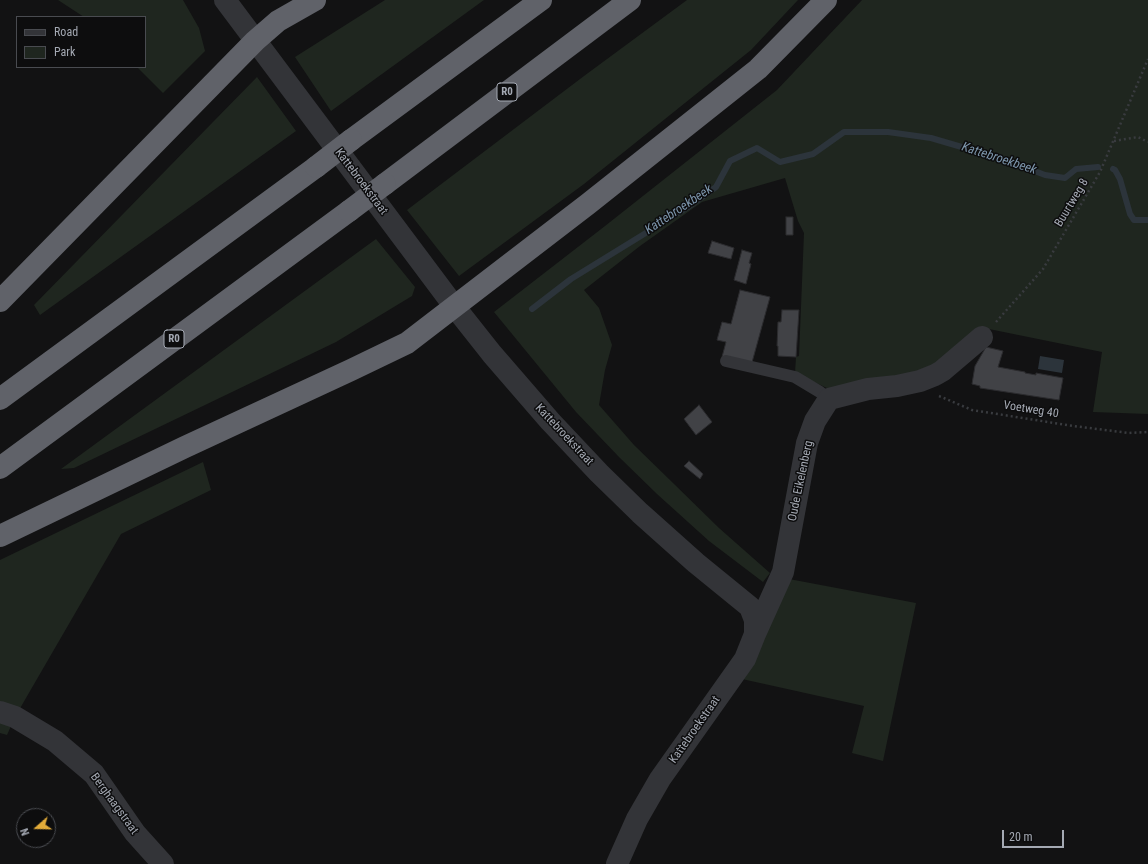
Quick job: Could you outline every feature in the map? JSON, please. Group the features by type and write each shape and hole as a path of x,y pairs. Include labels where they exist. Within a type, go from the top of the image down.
{"highway":[{"path":"0,301 255,41 278,21 315,0"},
{"path":"0,400 541,0"},
{"name":"R0","path":"0,468 349,211 630,0"},
{"path":"0,536 185,447 408,343 588,204 758,69 826,0"}],"street":[{"name":"Kattebroekstraat","path":"225,0 454,306 492,354 550,421 599,472 640,513 696,563 750,607 756,620 755,634 745,659 660,779 637,819 617,864"},
{"path":"830,399 868,389 897,386 920,381 942,371 982,337"},
{"name":"Oude Eikelenberg","path":"755,634 783,572 807,443 815,421 830,399"},
{"name":"Berghaagstraat","path":"0,712 15,717 55,740 94,774 135,833 163,864"}],"lane":[{"path":"726,361 795,377 830,399"}],"path":[{"name":"Buurtweg 8","path":"982,337 1043,269 1100,172 1148,59"},
{"path":"1114,141 1138,137 1148,142"},
{"name":"Voetweg 40","path":"920,381 938,396 972,410 1080,427 1129,433 1148,432"}],"green space":[{"path":"58,0 183,0 199,28 205,51 163,93 138,68 146,68 146,16 82,16"},
{"path":"385,0 484,0 331,111 295,57"},
{"path":"687,0 798,0 751,50 584,184 459,276 407,210"},
{"path":"862,0 1148,0 1148,414 1093,412 1102,352 984,328 941,361 914,376 829,389 795,373 796,357 799,356 804,233 798,221 785,178 702,202 640,246 584,290 599,308 612,345 605,370 599,405 634,445 719,528 770,573 763,582 709,541 619,457 576,412 494,312 777,90"},
{"path":"257,77 296,131 40,315 34,305"},
{"path":"376,239 415,287 412,296 336,342 74,468 61,469"},
{"path":"203,462 211,490 121,534 15,717 7,735 0,733 0,560"},
{"path":"789,579 916,603 883,761 852,753 864,706 742,679"}],"shaded area":[{"path":"1040,356 1064,360 1062,373 1038,369"}],"building":[{"path":"786,217 793,217 793,235 786,235"},
{"path":"712,241 734,248 731,259 708,253"},
{"path":"742,250 752,253 746,284 734,280"},
{"path":"740,290 770,297 751,366 722,357 726,342 717,340 722,322 731,324"},
{"path":"782,310 799,310 796,357 778,356 778,322 781,322"},
{"path":"986,347 1003,351 998,367 1036,375 1036,373 1063,378 1059,400 980,388 980,386 972,384 975,366"},
{"path":"699,405 712,422 696,435 684,419"},
{"path":"689,461 703,474 700,479 684,466"}],"waterway":[{"name":"Kattebroekbeek","path":"532,309 571,279 688,207 716,187 730,161 757,148 780,162 813,154 844,132 888,132 931,138 1006,160 1045,175 1065,178 1076,169 1098,167"},
{"name":"Kattebroekbeek","path":"1113,169 1120,179 1130,214 1134,220 1148,220"}]}
